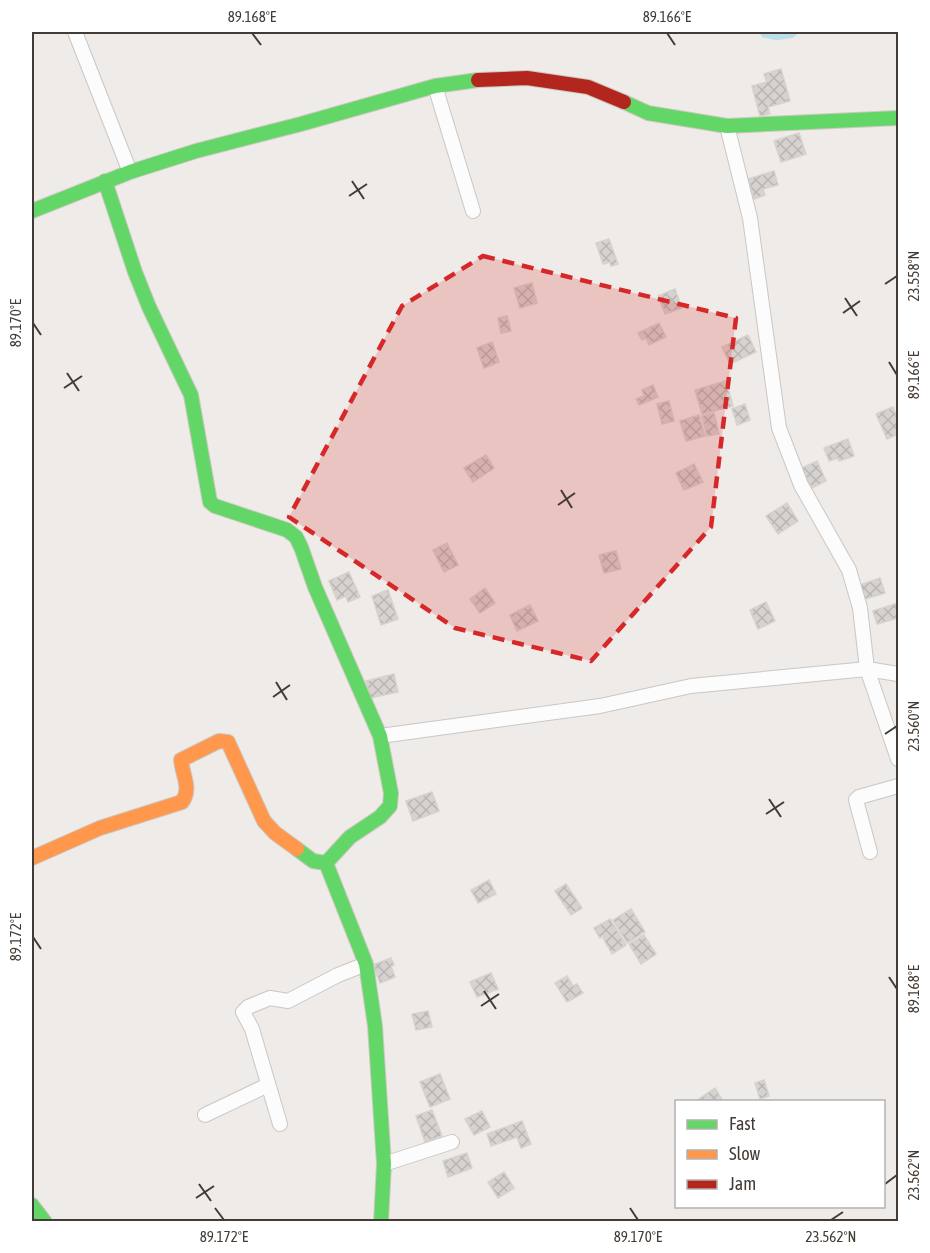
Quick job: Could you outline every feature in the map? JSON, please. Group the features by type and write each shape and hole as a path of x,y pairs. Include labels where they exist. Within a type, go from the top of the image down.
{"main road":[{"path":"32,211 105,181 196,151 435,86 470,80 527,78 588,87 648,113 727,126 898,118"},
{"path":"105,181 135,273 191,395 210,502 215,506 287,530 296,537 315,587 380,736 391,793 390,806 380,817 350,837 326,863"},
{"path":"32,858 100,828 182,802 188,793 181,760 219,741 228,742 231,747 264,821 275,833 313,861 326,863"},
{"path":"326,863 366,964 375,1026 384,1164 381,1221"},
{"path":"32,1205 45,1221"}],"street":[{"path":"75,32 130,172"},
{"path":"435,86 472,211"},
{"path":"727,126 750,218 779,428 801,485 849,570 860,608 867,669 898,759"},
{"path":"380,736 600,706 691,686 867,669 898,674"},
{"path":"870,852 856,800 859,797 898,786"},
{"path":"280,1124 252,1029 243,1012 248,1007 270,998 288,1001 338,975 366,964"},
{"path":"205,1115 268,1085"},
{"path":"384,1164 452,1142"}],"highlighted area":[{"path":"483,256 736,318 711,527 591,661 455,628 289,517 402,306"}],"building":[{"path":"781,69 790,101 768,107 770,114 760,116 752,86 767,82 764,74"},
{"path":"799,133 806,154 781,162 774,141"},
{"path":"774,171 778,185 763,189 765,195 754,199 748,179"},
{"path":"609,239 618,264 611,266 610,262 603,264 596,243"},
{"path":"532,283 537,303 520,308 514,288"},
{"path":"675,289 682,308 665,314 658,296"},
{"path":"507,316 511,331 501,333 498,318"},
{"path":"659,323 666,337 649,345 646,338 642,340 638,333"},
{"path":"748,335 756,352 730,364 722,347"},
{"path":"492,342 499,362 484,368 477,348"},
{"path":"726,381 733,406 702,414 695,390"},
{"path":"653,385 658,397 639,405 636,399 644,396 642,390"},
{"path":"669,401 674,421 662,424 657,404"},
{"path":"745,404 750,420 737,425 732,409"},
{"path":"893,407 898,420 898,434 887,439 876,414"},
{"path":"714,413 719,434 707,436 702,416"},
{"path":"699,415 705,436 686,441 680,421"},
{"path":"848,439 854,456 839,461 838,458 829,461 824,448"},
{"path":"486,455 494,468 473,482 464,468"},
{"path":"817,461 826,481 812,488 802,468"},
{"path":"694,464 703,482 684,490 676,473"},
{"path":"787,503 798,521 778,534 766,516"},
{"path":"447,543 458,565 444,572 433,550"},
{"path":"616,551 621,569 604,573 599,555"},
{"path":"349,572 360,597 348,602 346,596 337,600 329,581"},
{"path":"880,578 885,593 865,599 860,585"},
{"path":"485,588 495,603 480,613 470,599"},
{"path":"388,590 398,619 381,625 372,596"},
{"path":"766,602 775,621 758,629 750,610"},
{"path":"898,603 898,618 877,624 873,611"},
{"path":"530,605 538,621 517,631 510,615"},
{"path":"394,674 398,692 370,698 366,681"},
{"path":"432,792 439,811 413,821 406,801"},
{"path":"489,880 496,894 478,903 471,890"},
{"path":"566,884 582,908 571,915 555,891"},
{"path":"631,909 645,932 627,943 613,920"},
{"path":"610,919 626,945 612,954 602,936 600,938 594,928"},
{"path":"644,935 656,954 641,964 629,944"},
{"path":"391,958 395,977 380,983 373,965"},
{"path":"491,973 498,989 477,997 470,982"},
{"path":"567,976 573,986 577,984 583,993 567,1002 555,983"},
{"path":"428,1011 432,1027 416,1030 412,1014"},
{"path":"440,1074 450,1099 430,1107 420,1082"},
{"path":"764,1080 769,1096 760,1099 755,1083"},
{"path":"715,1088 722,1100 699,1100"},
{"path":"432,1110 442,1136 425,1142 416,1116"},
{"path":"482,1111 490,1127 474,1135 465,1119"},
{"path":"522,1121 531,1144 521,1148 517,1137 491,1146 487,1134"},
{"path":"467,1153 472,1168 448,1177 443,1161"},
{"path":"504,1172 514,1188 498,1198 488,1182"}],"waterway":[{"path":"766,32 777,34 791,32"}],"traffic: fast":[{"path":"32,211 130,172 196,151 435,86 478,80"},
{"path":"624,102 648,113 727,126 898,118"},
{"path":"105,181 149,307 191,395 210,502 215,506 287,530 296,537 315,587 380,736 391,793 390,806 380,817 350,837 326,863"},
{"path":"297,849 313,861 326,863 366,964 375,1026 384,1164 381,1222"},
{"path":"32,1205 45,1222"}],"traffic: slow":[{"path":"32,858 100,828 182,802 186,787 181,760 219,741 228,742 264,821 275,833 297,849"}],"traffic: jam":[{"path":"478,80 527,78 588,87 624,102"}]}
